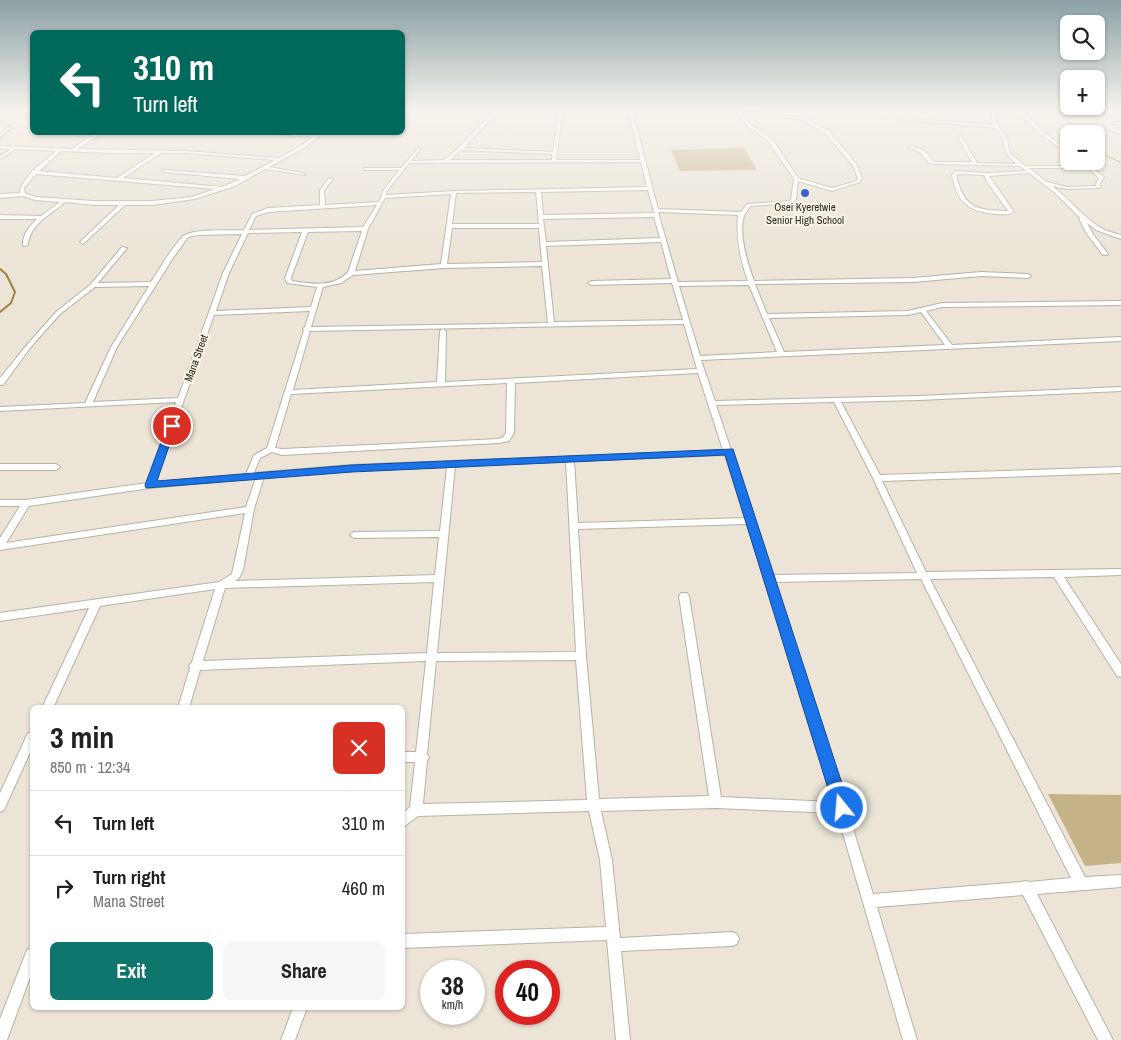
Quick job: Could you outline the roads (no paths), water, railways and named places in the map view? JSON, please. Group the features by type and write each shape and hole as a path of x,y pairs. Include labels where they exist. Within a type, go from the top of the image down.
{"street":[{"path":"23,194 22,188 34,172 49,158"},
{"path":"117,180 152,158"},
{"path":"263,158 280,159"},
{"path":"306,230 288,278 290,282 321,285 338,283 348,278 352,273 365,229 389,184 413,158"},
{"path":"445,162 450,158"},
{"path":"554,158 554,162"},
{"path":"643,158 663,240 697,358 729,452 842,808 910,1040"},
{"path":"782,158 796,179 832,190 858,182 860,178 855,166 848,158"},
{"path":"927,158 931,162 1060,167"},
{"path":"972,158 975,163"},
{"path":"1013,158 1098,229 1121,237"},
{"path":"0,196 23,194 35,198 63,202 124,204 176,201 226,189 280,159"},
{"path":"409,162 644,161"},
{"path":"265,168 303,174"},
{"path":"366,169 402,169"},
{"path":"1043,183 1067,188 1099,187 1098,184 1102,178 1092,170"},
{"path":"164,171 246,178"},
{"path":"34,172 226,189"},
{"path":"988,174 986,176 989,182 1011,212 974,210 961,196 955,179 955,173 1028,172"},
{"path":"322,205 322,190 331,179"},
{"path":"781,354 748,277 742,252 741,214 744,208 749,206 790,202 793,199 796,179"},
{"name":"Mana Street","path":"150,485 226,273 254,215 262,211 454,192 650,188"},
{"path":"538,190 551,324"},
{"path":"444,266 454,192"},
{"path":"25,245 25,239 30,230 63,202"},
{"path":"83,242 124,204"},
{"path":"540,217 656,212 741,214"},
{"path":"1081,216 1090,234 1105,254"},
{"path":"0,217 43,218"},
{"path":"450,226 541,226"},
{"path":"88,405 114,347 170,257 186,236 198,233 245,231 365,229"},
{"path":"543,244 663,240"},
{"path":"0,383 58,313 93,285 111,266 124,248"},
{"path":"352,273 444,266 544,264"},
{"path":"591,283 913,280 981,274 1028,276"},
{"path":"93,285 154,284"},
{"path":"249,476 257,457 271,449 290,392 306,329 321,285"},
{"path":"765,316 908,313 942,305 1118,303 1121,308"},
{"path":"212,313 313,309"},
{"path":"922,309 950,347"},
{"path":"306,329 687,322"},
{"path":"441,384 443,331"},
{"path":"697,358 1121,338"},
{"path":"290,392 702,371"},
{"path":"271,449 282,452 499,441 506,439 510,433 512,381"},
{"path":"713,403 1119,390"},
{"path":"0,409 181,400"},
{"path":"836,400 877,478 922,575 1081,884"},
{"path":"0,503 26,503 150,485 352,468 729,452"},
{"path":"570,459 581,656 594,806 606,860 623,1040"},
{"path":"416,810 423,756 451,465"},
{"path":"0,467 56,467"},
{"path":"877,478 1121,470"},
{"path":"184,705 194,666 221,585 236,576 250,509 261,475"},
{"path":"0,546 26,503"},
{"path":"0,546 250,509"},
{"path":"574,526 750,521"},
{"path":"354,535 444,534"},
{"path":"769,579 1121,572"},
{"path":"1058,574 1121,673"},
{"path":"0,617 221,585 440,578"},
{"path":"684,596 716,802"},
{"path":"48,705 97,602"},
{"path":"194,666 433,657 581,656"},
{"path":"0,806 30,741"},
{"path":"405,757 423,756"},
{"path":"405,819 416,810 716,802 842,808"},
{"path":"869,900 1121,881"},
{"path":"1026,887 1106,1040"},
{"path":"405,941 732,939"},
{"path":"0,1038 30,960"},
{"path":"288,1040 299,1010"}],"waterway":[{"path":"1110,158 1121,163"},
{"path":"0,269 6,274 15,292 11,303 0,312"}],"place":[{"name":"Osei Kyeretwie Senior High School","path":"805,193"}]}
